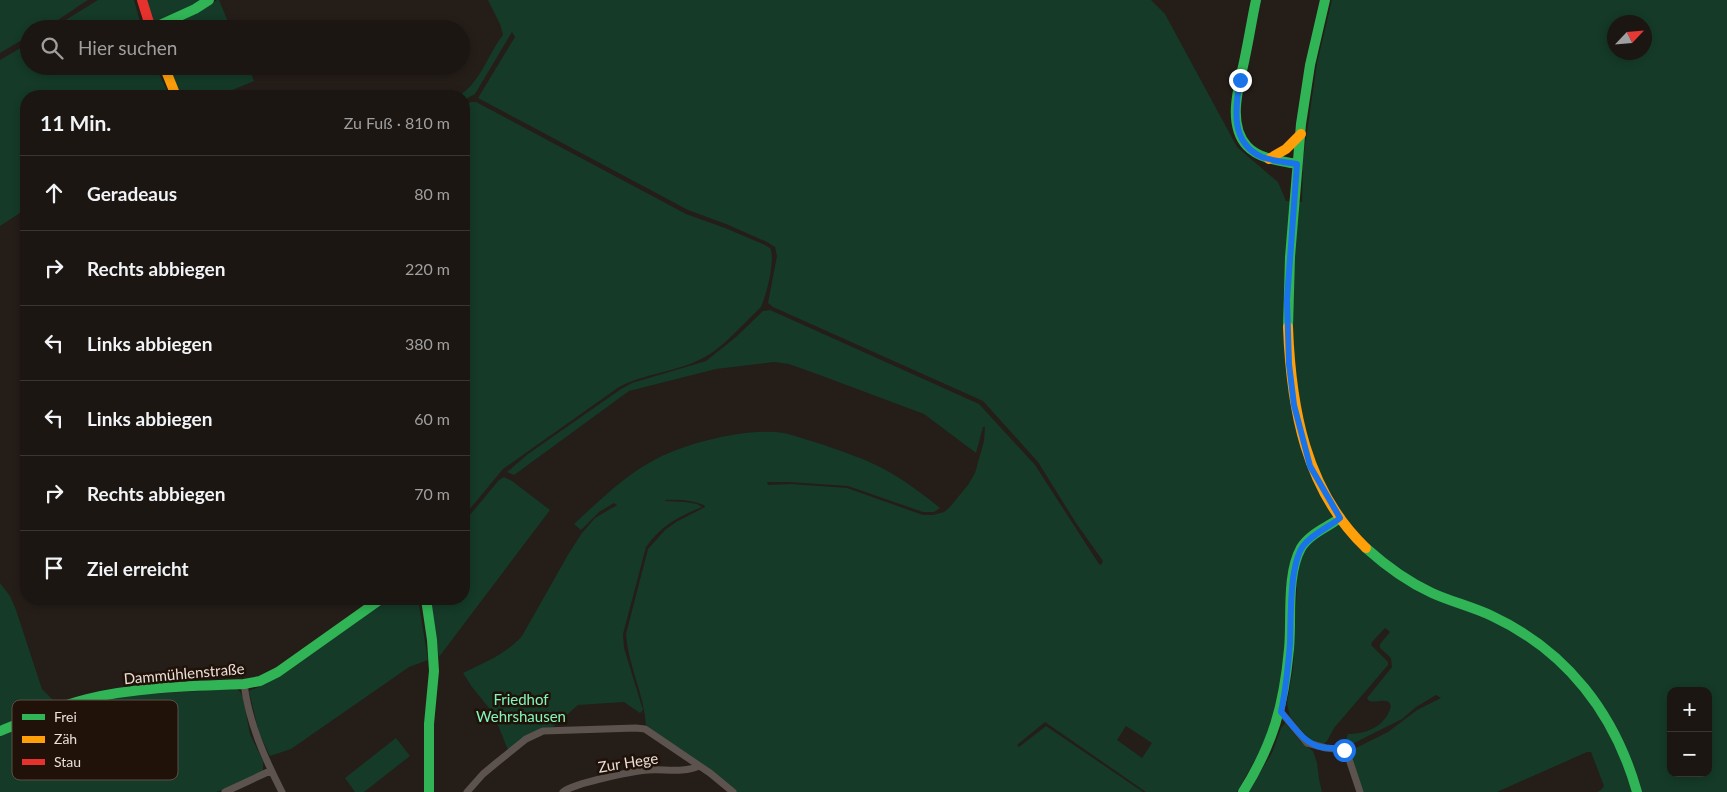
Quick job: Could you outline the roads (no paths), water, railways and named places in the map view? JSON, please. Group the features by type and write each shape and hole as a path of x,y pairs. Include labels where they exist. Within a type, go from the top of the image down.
{"street":[{"path":"142,0 148,20"},
{"path":"171,20 209,0"},
{"path":"1256,0 1237,98 1236,118 1244,142 1254,152 1269,159 1297,164"},
{"path":"1325,0 1310,66 1300,134 1287,300 1288,356 1294,405 1310,466 1340,518 1354,536 1374,555 1414,583 1439,596 1480,611 1533,639 1554,656 1601,708 1622,746 1637,792"},
{"path":"168,75 174,90"},
{"path":"1269,159 1289,148 1300,134"},
{"path":"1243,792 1266,753 1281,712 1286,684 1293,584 1297,560 1307,542 1340,518"},
{"name":"Dammühlenstraße","path":"84,700 144,690 244,684 260,681 278,672 373,605"},
{"path":"427,605 434,666 428,734 429,792"},
{"path":"244,684 254,733 270,771 282,792"},
{"path":"1281,712 1307,742 1326,748 1344,750 1348,756 1360,792"},
{"name":"Dammühlenstraße","path":"0,731 12,726"},
{"path":"467,792 483,774 526,739 547,730 636,728 645,729 734,792"},
{"name":"Zur Hege","path":"562,792 574,786 647,770 691,770 699,766"},
{"path":"225,792 270,771"}],"park label":[{"name":"Friedhof Wehrshausen","path":"521,708"}]}
